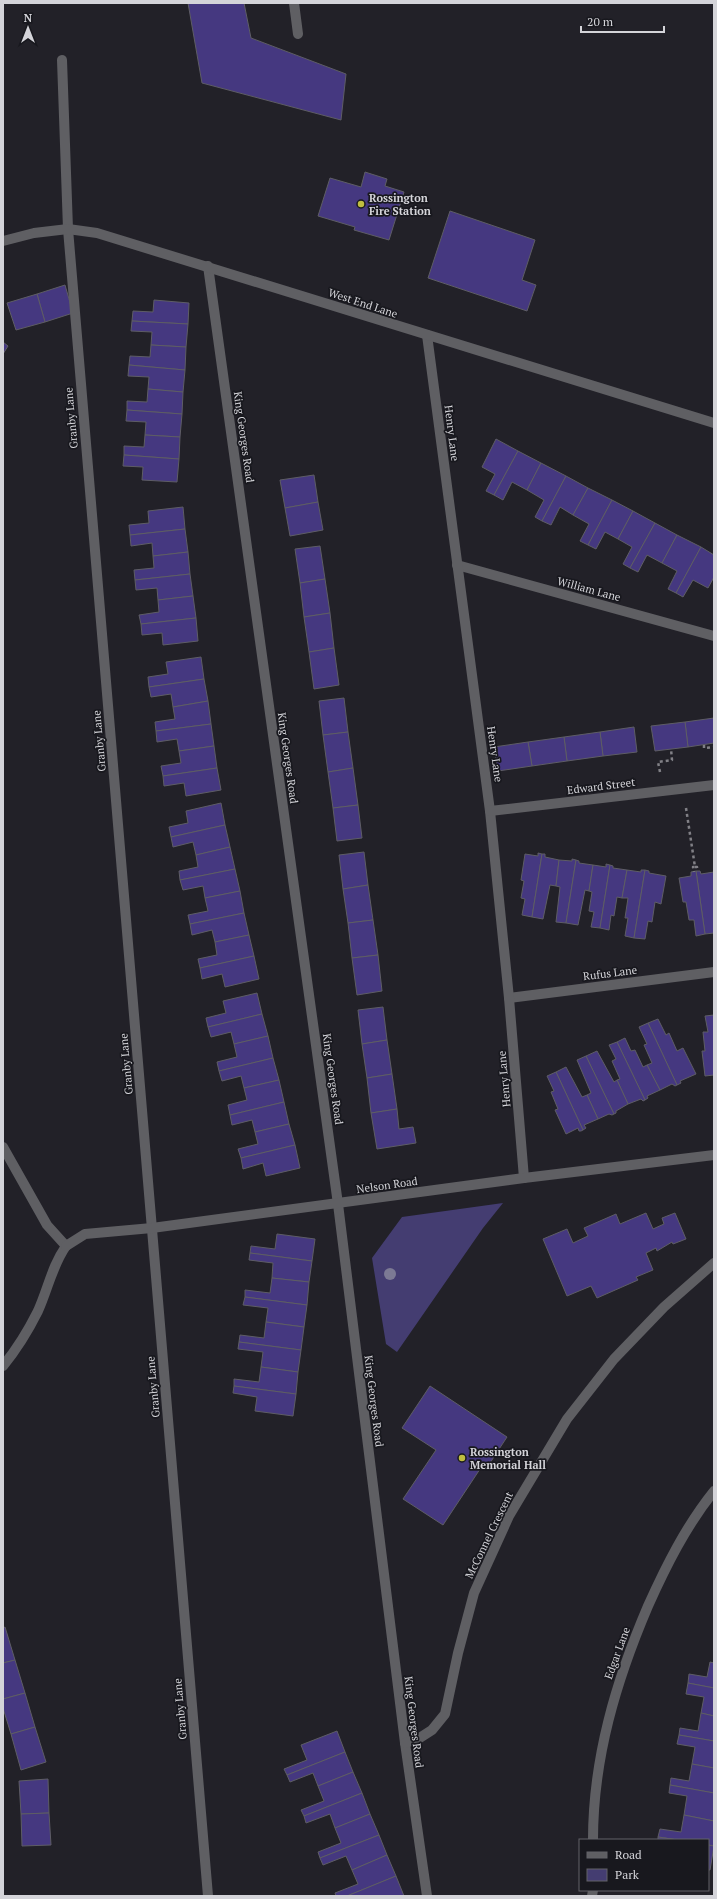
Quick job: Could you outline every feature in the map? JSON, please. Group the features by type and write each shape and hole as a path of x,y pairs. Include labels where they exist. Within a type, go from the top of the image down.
{"street":[{"path":"294,3 298,34"},
{"name":"Granby Lane","path":"62,60 68,229 208,1896"},
{"name":"West End Lane","path":"3,241 34,233 68,229 97,233 208,266 427,335 714,421"},
{"name":"King Georges Road","path":"208,266 338,1204 405,1742 427,1896"},
{"name":"Henry Lane","path":"427,335 490,811 509,998 524,1178"},
{"name":"William Lane","path":"457,564 714,636"},
{"name":"Edward Street","path":"490,811 714,785"},
{"name":"Rufus Lane","path":"509,998 714,972"},
{"path":"3,1147 47,1225 66,1246 56,1259 35,1317 20,1345 3,1366"},
{"name":"Nelson Road","path":"66,1246 85,1234 152,1228 524,1178 714,1155"},
{"name":"McConnel Crescent","path":"405,1742 418,1739 432,1730 445,1714 458,1653 474,1593 509,1516 567,1419 614,1359 664,1307 714,1263"},
{"name":"Edgar Lane","path":"593,1839 598,1764 619,1683 633,1642 662,1574 696,1513 714,1491"}],"path":[{"path":"704,745 704,748 714,747"},
{"path":"662,791 658,762 672,760 671,749"},
{"path":"683,789 695,867 697,867 696,871"}],"green space":[{"path":"503,1203 483,1228 397,1352 386,1344 372,1258 402,1217"}],"building":[{"path":"188,3 244,3 251,38 346,74 341,120 202,83"},
{"name":"Rossington Fire Station","path":"365,172 387,179 385,186 404,192 389,240 354,230 355,227 318,216 330,178 361,187"},
{"path":"450,211 535,240 522,280 536,285 527,311 428,278"},
{"path":"65,285 73,313 45,322 37,294"},
{"path":"37,294 45,322 16,330 7,303"},
{"path":"154,300 189,303 188,324 132,321 133,311 153,312"},
{"path":"132,321 188,324 186,347 151,345 152,332 131,331"},
{"path":"3,342 8,346 3,354"},
{"path":"151,345 186,347 185,370 129,365 130,356 150,357"},
{"path":"129,365 185,370 183,392 148,389 149,377 128,376"},
{"path":"148,389 183,392 182,414 127,410 127,401 147,402"},
{"path":"127,410 182,414 180,437 145,435 146,422 126,421"},
{"path":"145,435 180,437 179,459 124,455 124,446 144,447"},
{"path":"496,439 518,451 494,495 486,491 495,474 482,467"},
{"path":"518,451 541,463 527,490 512,482 503,500 494,495"},
{"path":"124,455 179,459 177,482 142,480 143,467 123,466"},
{"path":"541,463 566,476 542,521 535,517 544,500 527,490"},
{"path":"314,475 318,502 285,508 280,480"},
{"path":"566,476 588,488 573,515 560,507 551,525 542,521"},
{"path":"588,488 612,500 588,545 580,541 589,524 573,515"},
{"path":"612,500 633,511 618,539 605,532 596,549 588,545"},
{"path":"318,502 323,530 290,536 285,508"},
{"path":"183,507 185,529 130,535 129,525 149,523 148,511"},
{"path":"633,511 655,523 630,568 623,564 632,547 618,539"},
{"path":"655,523 677,535 662,563 647,555 638,572 630,568"},
{"path":"185,529 188,552 153,556 152,543 131,546 130,535"},
{"path":"677,535 701,547 676,593 668,589 677,571 662,563"},
{"path":"320,546 325,579 300,583 295,549"},
{"path":"701,547 714,555 714,577 708,588 693,580 683,597 676,593"},
{"path":"188,552 190,574 135,580 134,570 154,568 153,556"},
{"path":"190,574 193,596 158,600 157,588 136,590 135,580"},
{"path":"325,579 330,613 304,617 300,583"},
{"path":"193,596 196,618 141,624 139,615 159,612 158,600"},
{"path":"330,613 334,648 309,652 304,617"},
{"path":"196,618 198,641 163,645 162,633 142,635 141,624"},
{"path":"334,648 339,685 314,689 309,652"},
{"path":"201,657 204,679 149,687 148,677 168,674 166,662"},
{"path":"204,679 208,701 173,707 171,694 151,697 149,687"},
{"path":"344,698 348,732 323,735 319,701"},
{"path":"208,701 211,724 156,731 155,722 175,719 173,707"},
{"path":"714,718 714,743 688,747 685,722"},
{"path":"685,722 688,747 655,751 651,726"},
{"path":"211,724 214,746 179,751 177,739 157,742 156,731"},
{"path":"634,727 637,752 603,756 600,732"},
{"path":"348,732 353,768 328,772 323,735"},
{"path":"600,732 603,756 567,761 564,737"},
{"path":"564,737 567,761 532,766 528,742"},
{"path":"528,742 532,766 498,771 494,747"},
{"path":"214,746 217,768 163,776 161,766 181,763 179,751"},
{"path":"217,768 221,790 186,796 184,783 164,786 163,776"},
{"path":"353,768 358,805 333,808 328,772"},
{"path":"221,803 225,825 171,837 169,827 188,823 186,811"},
{"path":"358,805 362,838 337,841 333,808"},
{"path":"225,825 230,847 196,855 193,842 173,847 171,837"},
{"path":"230,847 235,869 180,880 179,871 198,867 196,855"},
{"path":"364,852 368,885 343,889 339,855"},
{"path":"538,853 542,854 532,917 522,915 525,899 521,898 524,881 521,880 525,854 538,856"},
{"path":"542,854 545,854 545,857 559,860 556,886 550,885 543,919 532,917"},
{"path":"572,859 576,860 566,923 556,922 560,887 556,886 559,860 572,861"},
{"path":"576,860 579,861 579,863 593,865 589,891 585,890 578,925 566,923"},
{"path":"606,864 610,865 600,928 591,927 594,912 589,911 592,892 589,891 593,865 606,867"},
{"path":"610,865 613,866 613,868 627,870 622,898 617,897 614,916 611,915 609,930 600,928"},
{"path":"235,869 240,891 205,898 203,886 183,890 180,880"},
{"path":"627,870 641,872 641,870 645,870 634,938 625,936 628,918 625,918 628,898 622,898"},
{"path":"645,870 649,871 649,873 666,876 661,904 655,902 652,922 648,921 645,939 634,938"},
{"path":"696,871 700,871 701,874 714,872 714,933 705,934"},
{"path":"696,871 705,934 696,936 694,920 689,920 686,902 683,902 679,878 691,876 691,872"},
{"path":"368,885 373,920 348,923 343,889"},
{"path":"240,891 244,913 190,924 188,915 208,911 205,898"},
{"path":"244,913 249,935 215,942 212,930 192,935 190,924"},
{"path":"373,920 378,955 352,958 348,923"},
{"path":"249,935 254,956 200,968 198,959 217,955 215,942"},
{"path":"378,955 382,991 357,995 352,958"},
{"path":"254,956 259,979 225,987 222,974 202,979 200,968"},
{"path":"257,993 262,1014 208,1027 206,1018 226,1013 223,1001"},
{"path":"383,1007 387,1040 362,1044 358,1010"},
{"path":"262,1014 268,1036 234,1044 231,1032 211,1037 208,1027"},
{"path":"714,1015 714,1075 705,1076 702,1051 705,1051 703,1032 708,1032 705,1016"},
{"path":"658,1019 666,1035 669,1033 677,1051 683,1048 696,1074 680,1081 681,1083 677,1085 648,1023"},
{"path":"648,1023 677,1085 675,1086 672,1084 660,1090 647,1065 652,1063 644,1045 647,1044 639,1027"},
{"path":"268,1036 273,1058 219,1071 217,1062 237,1057 234,1044"},
{"path":"625,1038 631,1051 635,1050 643,1067 647,1065 660,1090 647,1096 648,1098 645,1100 617,1042"},
{"path":"387,1040 392,1074 367,1078 362,1044"},
{"path":"617,1042 645,1100 643,1101 641,1099 628,1104 617,1080 620,1079 612,1061 616,1059 609,1045"},
{"path":"597,1051 614,1082 617,1080 628,1104 616,1111 614,1114 586,1056"},
{"path":"586,1056 614,1114 612,1115 609,1114 598,1119 587,1095 591,1093 577,1060"},
{"path":"273,1058 279,1080 244,1088 241,1076 222,1081 219,1071"},
{"path":"566,1067 582,1097 587,1095 598,1119 584,1125 586,1128 583,1130 556,1072"},
{"path":"556,1072 583,1130 581,1131 579,1131 578,1128 566,1134 555,1110 558,1109 551,1092 554,1091 547,1076"},
{"path":"392,1074 397,1109 371,1113 367,1078"},
{"path":"279,1080 284,1102 230,1115 228,1105 247,1100 244,1088"},
{"path":"284,1102 289,1124 255,1132 252,1120 232,1125 230,1115"},
{"path":"397,1109 399,1129 413,1127 416,1143 377,1149 371,1113"},
{"path":"289,1124 295,1145 241,1158 238,1149 258,1144 255,1132"},
{"path":"295,1145 300,1168 266,1176 263,1163 243,1169 241,1158"},
{"path":"646,1213 653,1229 664,1224 662,1218 675,1213 686,1239 673,1244 672,1242 657,1251 656,1248 646,1253 653,1270 636,1277 638,1280 597,1298 591,1286 567,1296 543,1239 567,1229 573,1243 588,1236 584,1228 616,1214 620,1224"},
{"path":"277,1234 315,1239 312,1261 250,1253 251,1246 275,1249"},
{"path":"250,1253 312,1261 309,1282 272,1278 273,1263 249,1260"},
{"path":"272,1278 309,1282 307,1305 245,1297 245,1290 270,1293"},
{"path":"245,1297 307,1305 304,1327 266,1322 268,1308 243,1305"},
{"path":"266,1322 304,1327 301,1350 239,1342 240,1335 264,1338"},
{"path":"239,1342 301,1350 298,1372 261,1367 263,1352 238,1349"},
{"path":"261,1367 298,1372 296,1394 234,1386 234,1379 259,1382"},
{"path":"234,1386 296,1394 293,1416 255,1411 257,1397 233,1393"},
{"name":"Rossington Memorial Hall","path":"430,1386 507,1437 486,1469 482,1466 443,1525 403,1499 436,1450 402,1428"},
{"path":"5,1627 15,1660 3,1663 3,1628"},
{"path":"15,1660 25,1693 3,1699 3,1663"},
{"path":"710,1662 714,1663 714,1688 688,1683 689,1674 707,1677"},
{"path":"688,1683 714,1688 714,1716 701,1713 704,1697 686,1694"},
{"path":"25,1693 35,1727 11,1734 3,1708 3,1699"},
{"path":"701,1713 714,1716 714,1741 679,1735 680,1728 698,1731"},
{"path":"35,1727 46,1762 21,1770 11,1734"},
{"path":"337,1731 345,1752 287,1775 284,1769 307,1760 301,1745"},
{"path":"679,1735 714,1741 714,1768 692,1764 695,1747 677,1744"},
{"path":"345,1752 353,1772 318,1786 313,1773 290,1782 287,1775"},
{"path":"692,1764 714,1768 714,1793 670,1785 671,1778 689,1781"},
{"path":"353,1772 362,1793 304,1816 301,1810 324,1801 318,1786"},
{"path":"48,1779 49,1813 21,1814 19,1781"},
{"path":"670,1785 714,1793 714,1821 684,1815 687,1796 669,1793"},
{"path":"362,1793 370,1814 335,1828 330,1814 306,1823 304,1816"},
{"path":"49,1813 51,1845 22,1846 21,1814"},
{"path":"370,1814 379,1835 320,1858 318,1852 341,1843 335,1828"},
{"path":"684,1815 714,1821 714,1846 709,1845 709,1839 671,1839 658,1837 660,1829 681,1832"},
{"path":"379,1835 387,1855 352,1870 346,1856 323,1865 320,1858"},
{"path":"658,1837 671,1839 658,1839"},
{"path":"709,1845 714,1846 709,1870"},
{"path":"387,1855 396,1876 347,1896 336,1896 335,1893 358,1884 352,1870"},
{"path":"396,1876 404,1896 347,1896"}],"place":[{"name":"Rossington Fire Station","path":"361,204"},
{"name":"Rossington Memorial Hall","path":"462,1458"}]}
